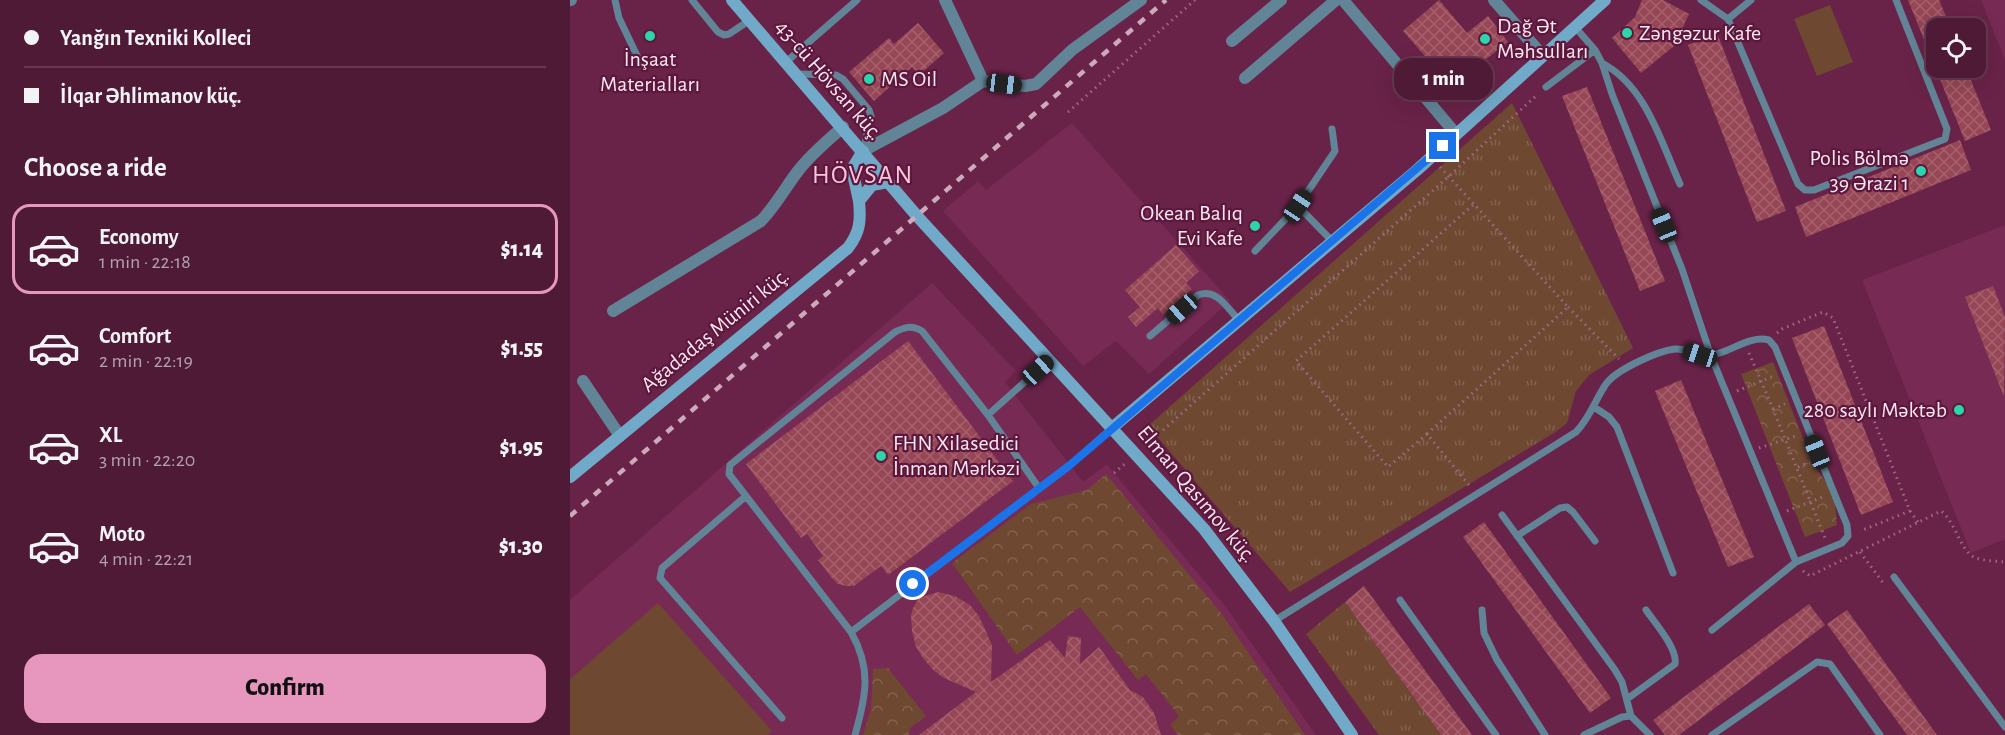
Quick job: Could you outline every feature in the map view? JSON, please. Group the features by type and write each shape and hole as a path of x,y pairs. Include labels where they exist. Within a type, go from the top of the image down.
{"street":[{"name":"43-cü Hövsan küç.","path":"732,0 917,216"},
{"path":"945,0 983,81"},
{"path":"863,151 943,108 983,81 1025,86 1036,84 1072,50 1141,0"},
{"path":"1232,41 1281,0"},
{"path":"1245,78 1336,0"},
{"path":"1343,0 1456,134"},
{"path":"1494,0 1543,56"},
{"path":"1113,428 1431,157 1605,0"},
{"path":"613,311 761,221 775,206 810,156 843,127"},
{"name":"Ağadadaş Müniri küç.","path":"570,477 848,248 861,224 859,201 852,170 863,151"},
{"path":"859,201 868,188 888,182"},
{"name":"Elman Qasımov küç.","path":"917,216 1204,529 1274,621 1353,735"},
{"path":"584,381 620,436"}],"lane":[{"path":"615,0 619,18 641,64"},
{"path":"692,0 718,32 724,35 750,20"},
{"path":"786,62 857,0"},
{"path":"1701,0 1728,19 1798,184 1804,190 1814,190 1945,139 1947,129 1896,0"},
{"path":"1728,19 1751,0"},
{"path":"1575,27 1595,50 1602,63 1612,94 1682,269 1711,356 1796,562"},
{"path":"1546,87 1595,50"},
{"path":"1602,63 1616,70 1627,80 1644,105 1680,184"},
{"path":"797,74 836,75 843,79 863,102 871,116 863,151"},
{"path":"1255,251 1298,206 1335,151 1332,129"},
{"path":"1298,206 1332,242"},
{"path":"1150,336 1198,295 1207,292 1214,294 1239,320"},
{"path":"855,735 864,700 864,669 861,650 851,632 729,474 730,465 895,332 905,327 913,327 922,331 988,414 1039,488"},
{"path":"1274,621 1576,432 1585,422 1604,386 1612,377 1663,352 1678,348 1711,356 1760,338 1769,339 1834,492 1847,525 1848,536 1842,543 1796,562 1712,630"},
{"path":"988,414 1050,359"},
{"path":"1594,407 1609,417 1617,427 1673,573"},
{"path":"851,632 1070,465 1113,428"},
{"path":"746,496 662,568 660,578 782,718"},
{"path":"1517,536 1560,508 1567,507 1595,541"},
{"path":"1502,515 1615,670 1622,682 1630,716 1650,735"},
{"path":"1894,577 2005,727"},
{"path":"1400,600 1496,735"},
{"path":"1482,610 1484,633 1497,660 1545,735"},
{"path":"1627,699 1675,664 1677,657 1646,610"},
{"path":"1712,735 1817,662 1830,664 1880,735"},
{"path":"1584,735 1622,717 1630,716"}],"path":[{"path":"1068,112 1195,0"},
{"path":"1114,472 1448,177 1546,87"},
{"path":"1431,157 1568,307 1628,368"},
{"path":"1473,205 1296,361 1388,467 1568,307"},
{"path":"1769,339 1782,329 1823,312 1833,318 1910,511 1918,522"},
{"path":"1744,343 1762,381 1829,548"},
{"path":"1727,395 1774,376"},
{"path":"1773,409 1785,404"},
{"path":"1751,451 1809,431"},
{"path":"1427,434 1476,494"},
{"path":"1797,468 1810,462"},
{"path":"1777,515 1834,492"},
{"path":"1848,536 1910,511"},
{"path":"1796,562 1810,576 1941,511 1948,517 1967,552 1974,557 2005,562"}],"shaded area":[{"path":"1981,0 2005,0 2005,60"},
{"path":"1072,123 1230,301 1149,374 1116,341 1083,366 943,211 978,181 986,190"},
{"name":"280 saylı Məktəb","path":"2005,225 2005,539 1971,553 1862,280"},
{"path":"932,283 1016,371 1005,382 1083,482 1107,464 1226,607 1316,735 570,735 570,600"}],"green space":[{"path":"1830,5 1853,62 1817,76 1794,19"},
{"path":"1512,103 1633,348 1589,375 1576,391 1567,423 1554,433 1290,592 1148,426"},
{"path":"1773,362 1814,466 1834,492 1837,525 1805,537 1741,374"},
{"path":"1106,474 1221,613 1305,735 1178,735 1170,725 1179,716 1146,674 1138,680 1080,607 1017,655 952,563 1031,504 1087,490"},
{"path":"1345,602 1441,735 1379,735 1306,634"},
{"path":"658,603 772,731 768,735 570,735 570,679"},
{"path":"888,668 926,716 910,728 909,735 863,735 871,709 873,669"}],"building":[{"path":"1439,0 1467,33 1488,16 1508,42 1445,91 1425,66 1430,62 1403,31"},
{"path":"1642,0 1663,0 1689,14 1674,46 1641,73 1612,38 1635,17"},
{"path":"1908,0 1939,0 1947,18 1926,18 1926,45"},
{"path":"918,23 944,53 919,75 912,67 874,101 849,72 889,38 894,44"},
{"path":"1717,33 1786,211 1757,222 1688,45"},
{"path":"1940,78 1970,78 1991,130 1965,141"},
{"path":"1587,87 1665,281 1640,291 1562,96"},
{"path":"1960,140 1971,170 1806,237 1795,207"},
{"path":"1176,245 1199,271 1186,283 1192,289 1163,315 1158,308 1136,327 1128,317 1140,307 1125,290"},
{"path":"1993,286 2005,317 2004,397 1965,297"},
{"path":"1824,326 1893,502 1861,515 1792,338"},
{"path":"908,341 1013,481 888,575 881,566 854,586 838,584 818,560 823,556 807,534 801,538 746,464"},
{"path":"1681,380 1754,557 1728,567 1655,391"},
{"path":"1484,522 1611,698 1590,713 1463,537"},
{"path":"1364,586 1472,735 1441,735 1345,602"},
{"path":"938,592 955,596 970,605 979,616 992,645 991,682 1050,640 1065,658 1068,636 1081,638 1080,664 1099,647 1130,690 1143,697 1154,713 1161,735 919,735 976,692 944,678 933,670 916,647 912,631 913,608 919,598"},
{"path":"1809,604 1825,625 1679,735 1665,735 1653,720"},
{"path":"1847,610 1937,735 1907,735 1827,624"}],"railway":[{"path":"570,516 1166,0"}],"place":[{"name":"Zəngəzur Kafe","path":"1627,33"},
{"name":"İnşaat Materialları","path":"650,36"},
{"name":"Dağ Ət Məhsulları","path":"1485,39"},
{"name":"MS Oil","path":"869,79"},
{"name":"Polis Bölmə 39 Ərazi 1","path":"1921,171"},
{"name":"Okean Balıq Evi Kafe","path":"1255,226"},
{"name":"280 saylı Məktəb","path":"1959,410"},
{"name":"FHN Xilasedici İnman Mərkəzi","path":"881,456"}],"district":[{"name":"HÖVSAN","path":"863,175"}],"route":[{"path":"913,584 1070,465 1443,146"}]}
